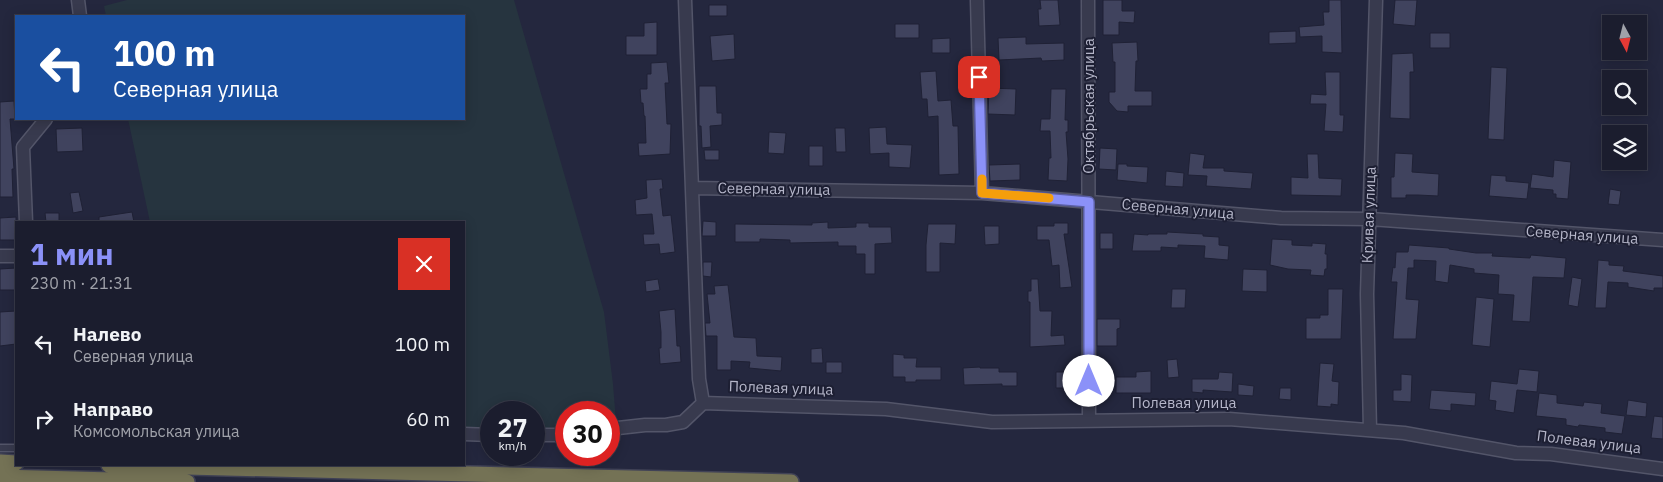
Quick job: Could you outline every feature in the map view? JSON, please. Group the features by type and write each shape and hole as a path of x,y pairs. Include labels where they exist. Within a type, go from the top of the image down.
{"highway":[{"path":"0,462 15,463"},
{"path":"149,466 791,482"},
{"path":"0,477 187,482"}],"street":[{"path":"78,0 80,15"},
{"path":"620,428 683,422 703,403 700,379 685,0"},
{"path":"977,0 982,193"},
{"name":"Октябрьская улица","path":"1088,0 1089,421"},
{"name":"Кривая улица","path":"1370,430 1367,294 1376,0"},
{"path":"26,221 23,147 45,120"},
{"name":"Северная улица","path":"693,188 982,193 1281,218 1370,220 1663,240"},
{"path":"0,256 15,256"},
{"name":"Полевая улица","path":"703,403 886,409 992,422 1229,419 1404,433 1516,452 1551,454 1663,469"},
{"path":"465,434 480,435"}],"lane":[{"path":"0,448 15,448"}],"shaded area":[{"path":"127,0 514,0 604,312 614,401 555,401 555,433 545,432 545,401 480,401 480,432 465,431 465,221 150,221 128,120 465,120 465,15 106,15 104,6"}],"building":[{"path":"1040,0 1058,0 1060,25 1039,26 1038,9 1041,9"},
{"path":"1103,0 1122,0 1122,11 1135,11 1134,23 1119,22 1119,35 1103,35"},
{"path":"1329,0 1341,0 1342,53 1322,52 1322,36 1300,37 1299,27 1324,25 1323,12 1329,12"},
{"path":"1395,0 1417,0 1415,26 1393,24"},
{"path":"709,5 727,5 727,16 709,16"},
{"path":"657,22 657,55 626,55 626,36 644,36 644,23"},
{"path":"895,24 919,24 919,38 895,38"},
{"path":"1296,31 1296,43 1269,44 1269,32"},
{"path":"1430,33 1450,33 1450,48 1430,48"},
{"path":"734,34 735,59 712,61 710,36"},
{"path":"1026,37 1026,44 1064,43 1064,60 1042,61 1041,58 999,60 998,38"},
{"path":"950,38 950,53 932,53 932,39"},
{"path":"1137,42 1138,61 1136,61 1135,91 1152,91 1152,106 1128,106 1128,112 1117,111 1109,102 1109,92 1115,92 1115,62 1113,62 1112,43"},
{"path":"1413,53 1414,72 1410,72 1410,119 1390,118 1392,54"},
{"path":"667,62 669,83 665,83 667,124 671,124 670,154 639,156 638,143 646,143 645,116 643,103 641,103 640,89 647,89 647,74 651,74 651,63"},
{"path":"1491,67 1507,68 1504,140 1488,139"},
{"path":"936,71 938,101 951,100 953,126 958,126 959,174 939,175 938,116 928,117 927,99 922,99 920,72"},
{"path":"1325,72 1340,72 1340,115 1344,115 1343,132 1324,131 1326,104 1310,104 1311,94 1326,95"},
{"path":"699,86 716,86 717,113 722,113 722,125 710,126 711,147 702,148 701,126 699,126"},
{"path":"989,88 1016,89 1015,115 988,114"},
{"path":"1051,89 1066,89 1065,120 1068,120 1068,132 1066,132 1067,181 1048,180 1049,158 1051,158 1050,131 1040,131 1041,119 1050,119"},
{"path":"14,101 15,119 10,119 14,169 12,169 13,197 0,197 0,102"},
{"path":"886,127 887,144 912,145 910,168 889,167 889,153 870,154 869,128"},
{"path":"82,128 83,151 57,152 56,129"},
{"path":"835,128 845,128 846,152 836,152"},
{"path":"769,132 786,133 784,154 768,153"},
{"path":"809,146 823,146 823,166 809,166"},
{"path":"1100,148 1117,149 1116,170 1099,169"},
{"path":"704,150 719,150 719,160 705,160"},
{"path":"1190,153 1205,155 1203,168 1224,168 1224,171 1253,173 1251,189 1206,186 1207,176 1188,175"},
{"path":"1395,153 1413,154 1412,172 1439,174 1438,196 1406,195 1406,198 1391,198 1391,177 1394,177"},
{"path":"1307,154 1318,154 1319,178 1342,179 1341,196 1291,195 1291,177 1308,178"},
{"path":"1554,160 1571,162 1568,199 1556,198 1553,190 1530,188 1532,174 1553,177"},
{"path":"1020,164 1020,180 990,181 989,165"},
{"path":"1118,164 1148,167 1147,183 1117,180"},
{"path":"1166,171 1184,173 1183,187 1165,186"},
{"path":"1491,175 1506,176 1506,181 1529,183 1527,199 1489,196"},
{"path":"662,179 663,189 660,189 663,216 671,215 675,252 660,254 659,244 644,245 643,234 654,234 652,214 636,215 635,200 647,198 646,180"},
{"path":"1610,189 1621,191 1619,205 1608,204"},
{"path":"79,192 83,211 73,213 70,193"},
{"path":"132,212 134,221 99,221 99,217"},
{"path":"45,213 59,213 59,221 46,221"},
{"path":"16,217 15,240 0,240 0,218"},
{"path":"703,221 716,222 716,236 702,236"},
{"path":"828,222 828,228 856,227 856,223 869,223 869,227 891,227 892,243 875,244 875,274 865,274 865,254 856,254 856,246 838,246 838,242 790,243 790,240 760,239 760,242 735,242 735,224 812,225 812,223"},
{"path":"1054,223 1068,223 1068,234 1064,234 1072,287 1060,288 1059,265 1052,266 1049,240 1037,240 1037,226 1054,226"},
{"path":"928,224 956,224 955,244 940,243 940,272 926,272"},
{"path":"984,226 999,226 999,244 985,245"},
{"path":"1167,232 1219,237 1219,245 1229,246 1228,260 1204,258 1205,246 1178,245 1178,248 1161,247 1161,251 1132,251 1134,234 1167,234"},
{"path":"1100,233 1113,233 1113,249 1100,249"},
{"path":"1272,239 1292,240 1292,245 1312,246 1312,243 1326,244 1327,269 1325,269 1324,276 1310,275 1311,270 1288,269 1270,265"},
{"path":"1409,245 1449,248 1476,253 1493,253 1492,256 1530,258 1531,255 1566,258 1564,278 1533,277 1530,322 1512,321 1514,295 1498,294 1499,275 1474,273 1474,269 1450,265 1448,283 1435,281 1436,261 1414,260 1414,268 1408,268 1406,299 1419,300 1416,339 1393,339 1397,282 1391,282 1393,267 1395,268 1396,252 1408,252"},
{"path":"1598,260 1609,261 1609,265 1624,266 1623,271 1663,276 1663,288 1654,288 1654,291 1628,287 1628,283 1608,282 1606,308 1595,308"},
{"path":"703,262 712,262 711,277 703,276"},
{"path":"15,268 15,290 0,290 0,269"},
{"path":"1243,269 1267,270 1267,292 1242,291"},
{"path":"1572,277 1582,279 1578,307 1568,305"},
{"path":"658,279 660,290 646,292 645,281"},
{"path":"1031,279 1038,279 1040,311 1052,311 1051,336 1064,335 1065,345 1030,347 1030,302 1028,302 1028,291 1031,291"},
{"path":"728,285 734,337 756,338 757,356 782,357 781,371 749,368 750,362 731,361 731,370 717,370 717,336 706,336 705,323 710,323 707,294 715,294 714,286"},
{"path":"1172,289 1186,289 1185,308 1171,308"},
{"path":"1328,289 1343,289 1341,339 1306,339 1306,318 1320,318 1320,315 1328,315"},
{"path":"1476,297 1494,299 1490,347 1472,345"},
{"path":"675,309 677,346 680,346 681,362 660,364 661,332 659,311"},
{"path":"15,311 15,344 0,346 0,312"},
{"path":"1097,319 1120,319 1120,328 1117,329 1117,346 1097,346"},
{"path":"822,348 823,363 811,363 811,349"},
{"path":"893,354 904,355 904,358 917,358 916,367 941,367 941,380 905,382 905,377 893,377"},
{"path":"1177,359 1179,377 1168,378 1167,360"},
{"path":"826,362 842,362 842,373 826,373"},
{"path":"1320,363 1334,364 1332,381 1339,382 1338,405 1331,404 1331,407 1317,406"},
{"path":"963,368 999,368 999,372 1017,372 1017,386 1002,386 1002,384 964,385"},
{"path":"1519,369 1539,371 1537,392 1517,390 1514,413 1495,410 1496,401 1489,400 1491,381 1517,384"},
{"path":"1151,371 1151,393 1116,393 1116,377 1136,377 1136,372"},
{"path":"1056,372 1068,372 1068,388 1056,388"},
{"path":"1219,372 1233,373 1232,392 1203,390 1203,393 1192,392 1192,379 1218,379"},
{"path":"1401,374 1412,375 1411,402 1393,401 1393,390 1401,390"},
{"path":"1238,384 1254,386 1253,396 1238,395"},
{"path":"1280,388 1291,388 1291,400 1279,399"},
{"path":"1431,390 1476,393 1475,406 1451,404 1451,411 1429,409"},
{"path":"1539,393 1557,395 1557,403 1583,406 1584,402 1602,404 1601,413 1625,416 1622,434 1605,432 1605,428 1566,425 1566,419 1536,416"},
{"path":"1628,400 1647,403 1646,417 1626,415"},
{"path":"1654,416 1663,417 1663,439 1651,438"}],"slow traffic":[{"path":"982,179 982,193 1049,198"}],"route":[{"path":"979,77 982,193 1089,202 1089,381"}]}
